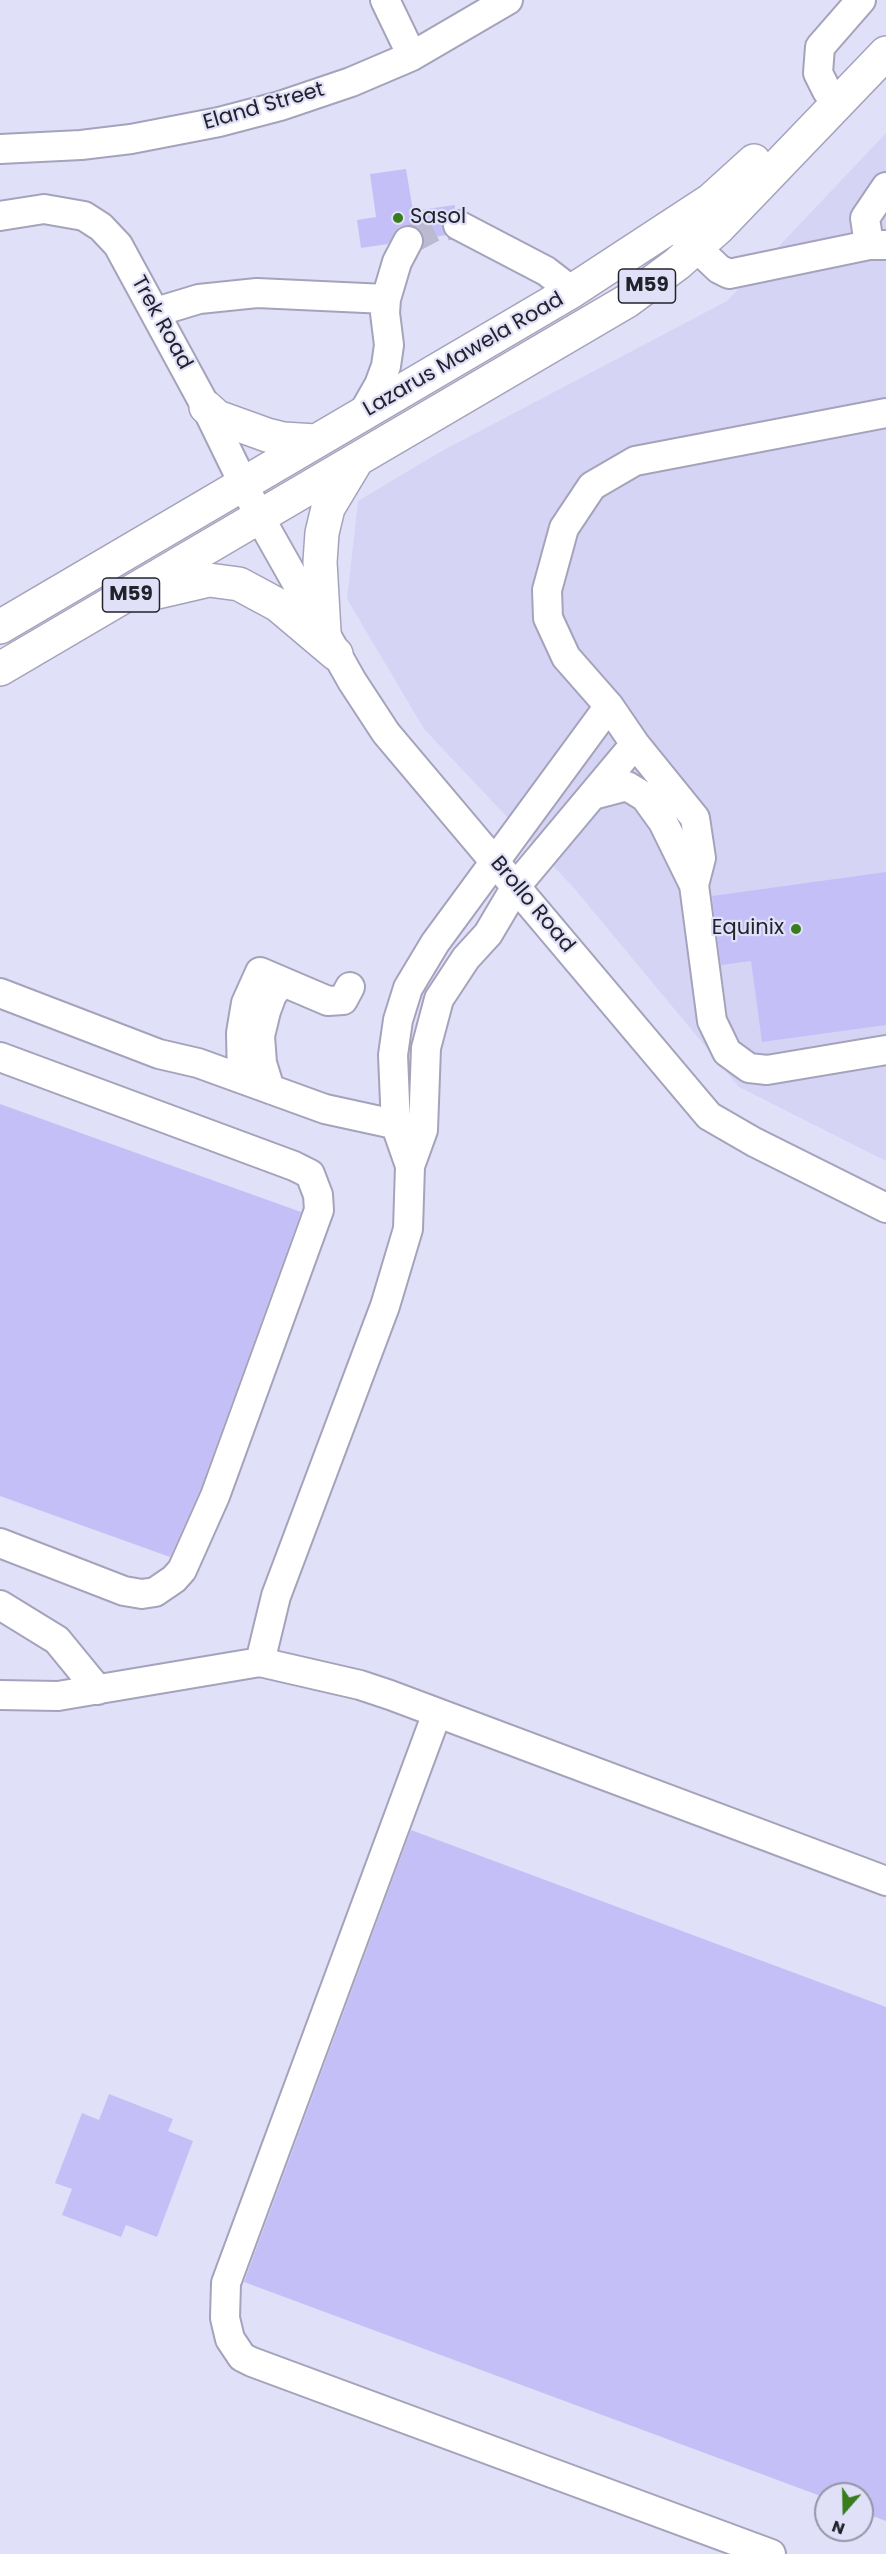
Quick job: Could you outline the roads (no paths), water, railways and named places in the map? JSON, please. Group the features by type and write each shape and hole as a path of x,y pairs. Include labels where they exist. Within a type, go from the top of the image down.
{"main road":[{"name":"Lazarus Mawela Road","path":"360,456 607,314 660,277 685,236 730,184 827,91 886,28"},
{"name":"Lazarus Mawela Road","path":"0,627 572,291 735,211 886,53"},
{"path":"207,406 217,417 267,435 298,441 316,441"},
{"name":"M59","path":"0,669 260,518 360,456"},
{"path":"330,643 320,562 322,533 328,508 339,486 360,456"},
{"path":"100,612 176,586 223,580 259,592 330,643"}],"street":[{"path":"386,0 412,56"},
{"name":"Eland Street","path":"0,149 81,145 131,139 219,122 351,82 412,56 508,0"},
{"path":"827,91 818,73 819,47 861,0"},
{"path":"685,236 719,268 729,274 878,245 865,218 886,187"},
{"name":"Trek Road","path":"0,216 44,209 84,216 101,227 118,244 207,406 260,518"},
{"path":"458,225 546,271 572,291"},
{"path":"363,414 380,385 386,366 389,345 385,313 386,299 397,262 408,241"},
{"path":"156,312 199,299 257,293 386,299"},
{"path":"694,885 701,858 694,818 609,706 566,657 548,618 547,590 564,528 592,486 635,461 886,413"},
{"name":"Brollo Road","path":"260,518 330,643 386,733 717,1122 886,1208"},
{"path":"410,1128 393,1055 398,1020 408,988 435,943 609,706"},
{"path":"260,1662 276,1596 397,1270 408,1229 410,1128 426,1048 439,999 466,958 488,934 517,885 636,744"},
{"path":"593,795 627,786 645,796 663,822 694,885 712,1021 727,1052 749,1068 767,1070 886,1050"},
{"path":"270,1089 262,1064 260,1036 272,995 271,977"},
{"path":"271,977 328,1001 343,1000 350,987"},
{"path":"242,1079 241,1033 244,1013 271,977"},
{"path":"0,993 159,1054 198,1064 325,1109 410,1128"},
{"path":"0,1057 310,1174 318,1195 319,1210 215,1496 182,1570 174,1579 155,1592 142,1594 124,1592 0,1543"},
{"path":"0,1605 57,1640 98,1690"},
{"path":"0,1695 58,1696 260,1662 360,1685 884,1875"},
{"path":"437,1713 226,2283 225,2318 230,2339 242,2357 252,2362 771,2554"}],"tunnel":[{"path":"408,241 433,228 458,225"}],"place":[{"name":"Sasol","path":"398,218"},
{"name":"Equinix","path":"796,929"}]}
